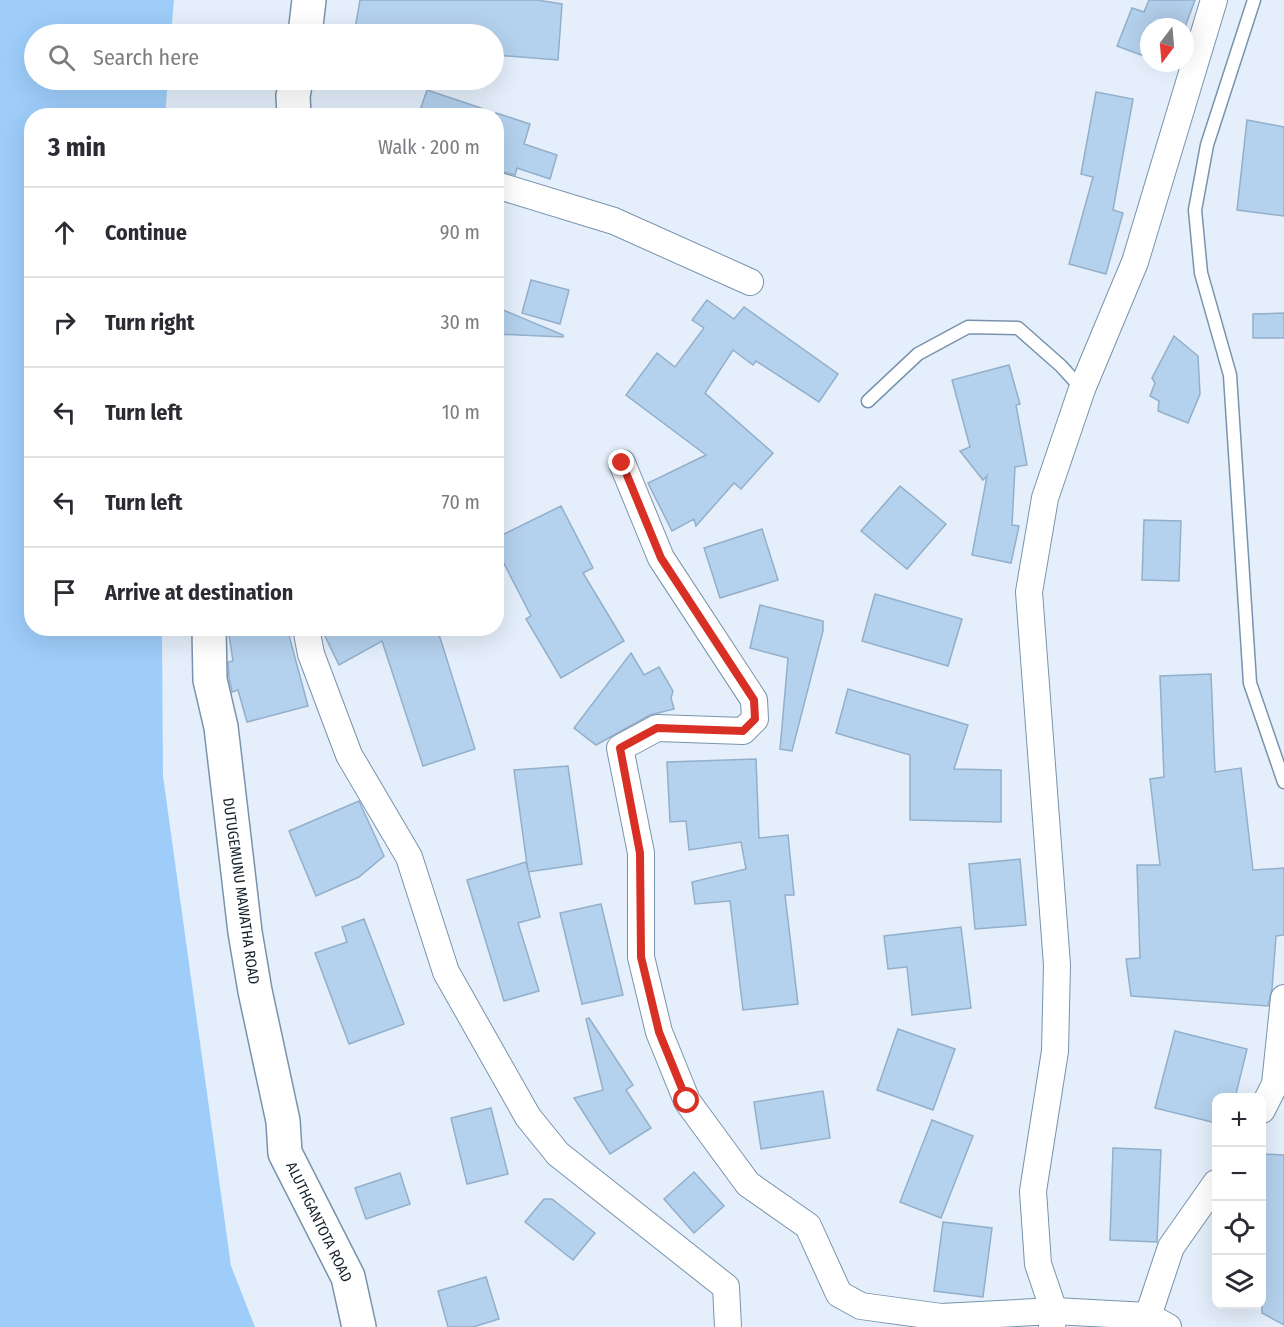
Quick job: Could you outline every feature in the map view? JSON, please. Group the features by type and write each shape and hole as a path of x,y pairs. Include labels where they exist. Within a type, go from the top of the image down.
{"street":[{"path":"306,24 309,0"},
{"path":"1051,1322 1038,1264 1033,1191 1055,1051 1057,965 1029,592 1045,498 1082,388 1135,262 1214,0"},
{"path":"294,90 294,108"},
{"path":"504,188 614,220 750,282"},
{"path":"622,463 661,558 754,700 755,719 743,731 657,728 620,748 640,853 641,957 659,1032 687,1101 748,1184 808,1226 839,1294 861,1306 940,1317 1051,1322 1157,1323 1172,1247 1212,1189"},
{"name":"DUTUGEMUNU MAWATHA ROAD","path":"209,636 210,680 220,727 245,932 255,991 283,1121 285,1153"},
{"path":"308,636 311,654 349,755 409,857 447,972 528,1117 558,1154 726,1287 728,1327"},
{"path":"1266,1102 1275,1084 1284,998"},
{"name":"ALUTHGANTOTA ROAD","path":"285,1153 348,1276 359,1327"}],"lane":[{"path":"1254,0 1207,145 1195,210 1201,273 1230,375 1250,683 1284,782"},
{"path":"868,401 918,354 968,327 1018,328 1082,388"}],"water":[{"path":"0,0 174,0 172,24 24,24 24,90 167,90 166,108 24,108 24,636 162,636 163,776 231,1266 255,1327 0,1327"}],"building":[{"path":"360,0 537,0 562,4 558,60 504,56 504,24 356,24"},
{"path":"1149,0 1195,0 1188,18 1140,18 1140,55 1117,46 1132,8 1144,12"},
{"path":"427,90 481,108 421,108"},
{"path":"1096,92 1133,99 1113,210 1123,213 1106,274 1069,264 1093,177 1081,174"},
{"path":"504,116 530,124 524,144 557,155 550,179 517,168 515,175 504,172"},
{"path":"1247,120 1284,127 1284,216 1237,210"},
{"path":"531,280 569,290 560,324 522,313"},
{"path":"707,300 734,319 744,307 838,374 819,402 756,361 753,365 733,350 705,393 773,453 741,489 734,483 696,526 694,519 672,531 648,483 706,455 626,395 657,353 675,367 704,328 692,320"},
{"path":"504,310 563,335 563,337 504,334"},
{"path":"1284,313 1284,338 1253,338 1253,314"},
{"path":"1174,336 1198,356 1200,394 1188,423 1158,411 1159,401 1150,396 1155,383 1152,378"},
{"path":"1009,365 1020,404 1016,405 1027,465 1015,467 1012,525 1019,526 1011,563 972,555 987,476 983,480 960,451 970,447 952,380"},
{"path":"900,486 946,524 907,569 861,531"},
{"path":"561,506 593,568 583,573 624,641 561,678 526,619 531,616 504,564 504,534"},
{"path":"1144,520 1181,521 1179,581 1142,580"},
{"path":"762,529 778,580 720,598 704,548"},
{"path":"875,594 962,619 948,666 862,641"},
{"path":"760,605 823,621 823,631 792,751 780,749 788,658 750,648"},
{"path":"229,636 289,636 308,706 247,722 238,690 232,692 228,662 233,661"},
{"path":"325,636 440,636 475,749 423,766 382,641 339,665"},
{"path":"631,653 644,675 659,667 673,691 671,698 674,709 650,715 596,745 574,728"},
{"path":"1211,674 1215,772 1241,768 1253,870 1284,868 1284,935 1276,936 1272,989 1268,1006 1131,996 1126,959 1140,958 1137,865 1160,865 1150,779 1164,777 1160,676"},
{"path":"848,689 968,725 954,769 1001,770 1001,822 910,820 910,755 836,733"},
{"path":"756,759 759,838 788,835 794,895 785,895 798,1004 743,1010 730,901 695,904 692,882 746,869 741,842 689,850 686,821 670,822 667,762"},
{"path":"568,766 582,864 528,872 514,770"},
{"path":"359,801 384,856 359,877 316,896 289,831"},
{"path":"1020,859 1026,925 975,929 969,864"},
{"path":"526,862 540,917 518,923 539,991 504,1001 467,880"},
{"path":"601,904 623,995 582,1004 560,913"},
{"path":"364,919 404,1024 349,1044 315,953 347,942 342,927"},
{"path":"961,927 971,1008 912,1015 907,967 888,969 884,936"},
{"path":"589,1018 633,1085 626,1090 651,1128 610,1154 574,1098 603,1090 586,1019"},
{"path":"898,1029 955,1049 933,1110 877,1090"},
{"path":"1175,1031 1247,1049 1236,1093 1212,1093 1212,1122 1155,1108"},
{"path":"823,1091 830,1138 761,1149 754,1102"},
{"path":"491,1108 508,1174 467,1184 451,1118"},
{"path":"932,1120 973,1136 941,1218 900,1202"},
{"path":"1113,1148 1161,1150 1157,1242 1110,1240"},
{"path":"1266,1154 1284,1155 1284,1325 1262,1313 1262,1309 1266,1309"},
{"path":"694,1172 724,1206 694,1233 664,1199"},
{"path":"400,1173 410,1204 366,1219 355,1188"},
{"path":"544,1199 552,1199 595,1233 573,1260 525,1222"},
{"path":"943,1222 992,1228 983,1297 934,1291"},
{"path":"486,1277 499,1319 473,1327 448,1327 438,1291"}],"route":[{"path":"622,463 661,558 754,700 755,719 743,731 657,728 620,748 640,853 641,957 659,1032 687,1101"}]}
